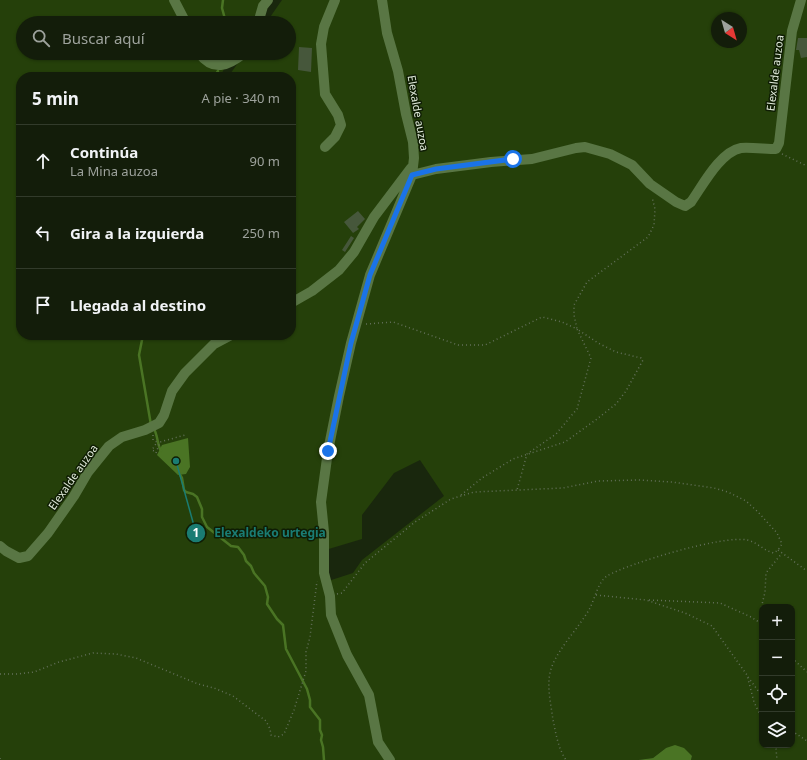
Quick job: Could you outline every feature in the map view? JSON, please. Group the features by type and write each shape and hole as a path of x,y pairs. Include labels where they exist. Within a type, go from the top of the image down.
{"street":[{"path":"174,0 182,16"},
{"path":"260,16 263,6 268,0"},
{"path":"325,147 335,137 341,125 338,115 325,94 321,44 324,27 336,0"},
{"name":"Elexalde auzoa","path":"296,300 312,291 339,270 354,252 374,217 412,170 414,158 413,142 398,71 387,32 382,0"},
{"name":"Elexalde auzoa","path":"776,149 779,142 792,31 801,0"},
{"path":"204,60 212,65 221,65 235,60"},
{"path":"390,760 378,742 368,695 347,655 331,615 330,596 324,573 324,532 321,502 329,444 356,325 370,275 412,170 436,169 513,159 532,159 585,147 610,154 632,165 650,184 676,202 685,206 691,202 716,166 733,151 742,148 776,149"},
{"name":"Elexalde auzoa","path":"0,546 19,558 28,556 48,532 74,496 88,472 110,446 122,436 145,430 159,423 164,415 172,391 185,372 214,344 222,340"}],"path":[{"path":"776,149 783,156 807,166"},
{"path":"516,490 528,454 556,434 577,409 591,358 577,329 574,315 574,305 587,282 648,237 654,225 655,209 650,184"},
{"path":"356,325 393,322 458,344 485,345 542,317 562,322 616,352 641,358 643,360 626,391 616,404 597,419 565,442 513,459 469,487 460,496"},
{"path":"153,440 156,442 152,450 156,452 160,442 185,435"},
{"path":"330,596 342,593 365,563 415,522 451,499 474,492 563,488 598,481 638,480 672,482 714,488 728,492 746,501 777,533 782,544 774,553 768,552 748,540 735,539 694,547 631,566 606,577 602,581 590,608 566,643 551,670 549,687 550,700 557,741 566,760"},
{"path":"778,550 807,571"},
{"path":"762,604 765,592 766,573 782,553"},
{"path":"0,674 34,672 59,662 93,653 116,654 136,658 198,684 214,688 233,696 266,721 271,735 278,737 284,734 294,710 306,671 306,652 310,637 317,578 320,577 326,581"},
{"path":"596,595 646,600 720,603 759,622"},
{"path":"646,600 684,613 712,626 759,692"},
{"path":"795,662 807,672"},
{"path":"747,675 754,702 759,713"},
{"path":"795,733 807,741"},
{"path":"776,748 777,760"}],"shaded area":[{"path":"0,0 267,0 254,16 16,16 16,60 228,60 222,72 16,72 16,340 296,340 296,72 232,72 240,60 296,60 296,16 271,16 282,0 807,0 807,760 691,760 692,756 666,748 653,758 638,760 0,760","holes":["420,460 444,496 362,560 353,573 322,583 322,551 362,539 362,515 394,473"]},
{"path":"188,438 190,467 186,474 178,475 157,455 162,445"},
{"path":"675,745 684,748 692,756 691,760 638,760 653,758 666,748"}],"building":[{"path":"798,38 807,38 807,57 801,58 799,50 796,50"},
{"path":"299,47 312,48 311,72 298,70"},
{"path":"358,211 365,219 357,227 359,229 353,233 344,222"},
{"path":"351,236 354,238 345,252 342,250"}],"waterway":[{"path":"223,0 222,8 224,16"},
{"path":"142,340 139,355 151,425"},
{"path":"154,429 161,451"},
{"path":"179,473 182,478 184,490 197,497 202,509 202,517 207,527 231,546 238,547 254,573 265,586 268,597 267,604 283,625 286,649 307,689 310,707 320,720 324,760"}],"place":[{"name":"Elexaldeko urtegia","path":"176,461"}],"route":[{"path":"328,451 351,343 370,275 412,175 436,169 513,159"}]}
